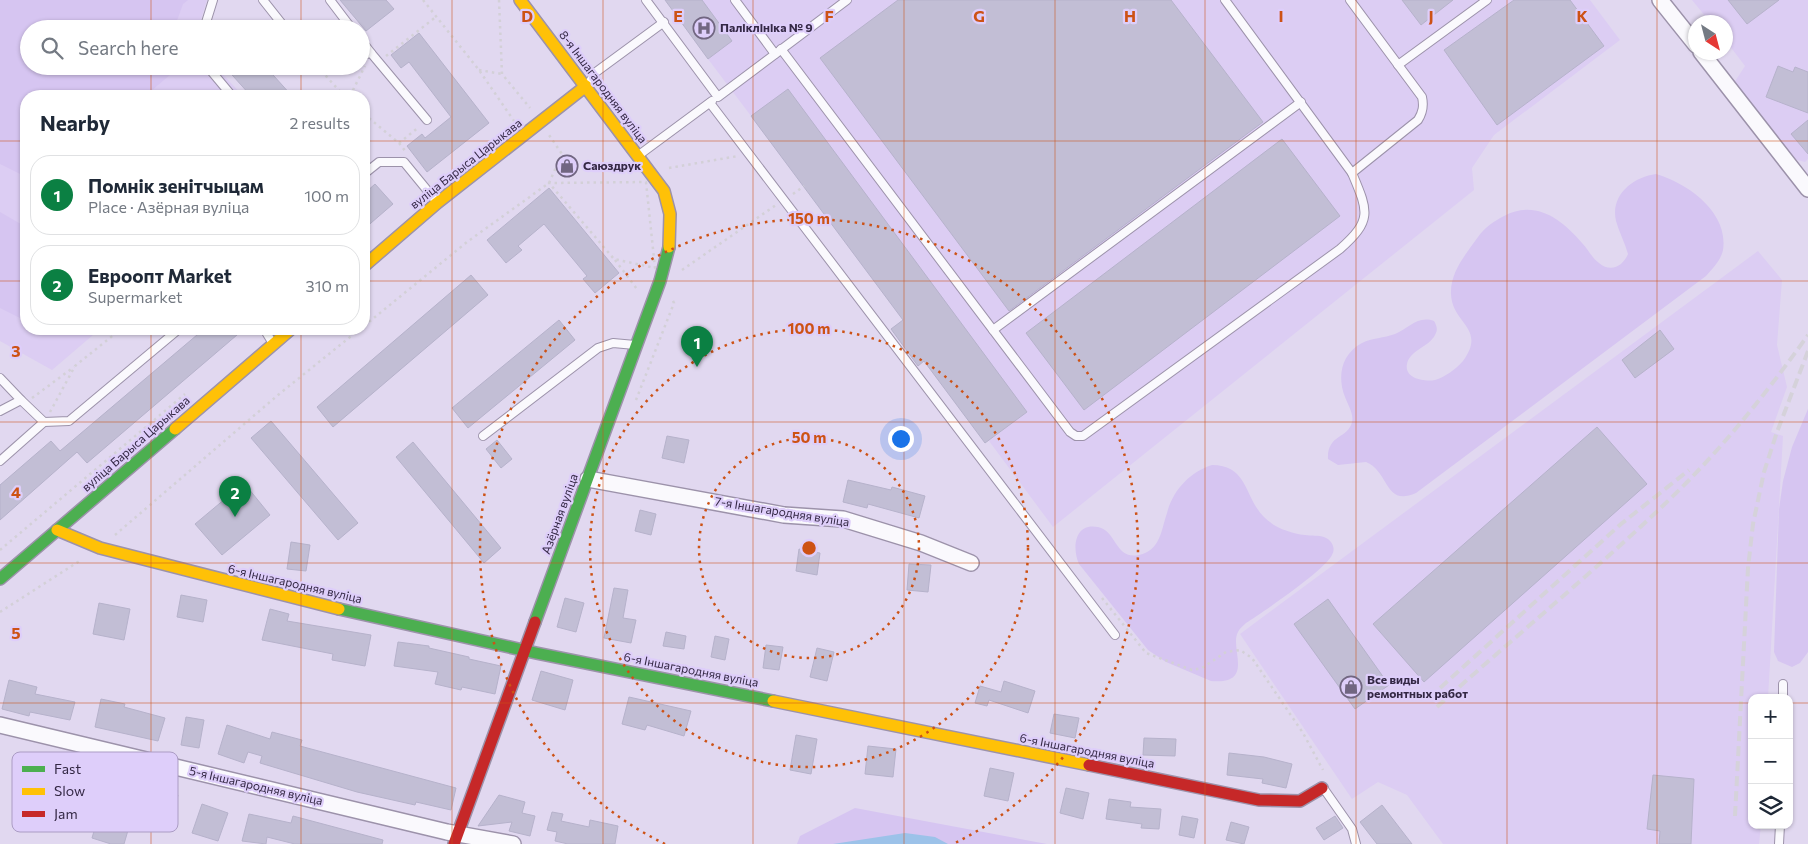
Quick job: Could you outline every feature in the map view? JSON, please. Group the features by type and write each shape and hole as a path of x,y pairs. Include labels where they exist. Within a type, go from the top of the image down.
{"street":[{"name":"8-я Іншагародняя вуліца","path":"520,0 664,191"},
{"path":"1660,0 1688,35"},
{"path":"1707,60 1808,189"},
{"name":"вуліца Барыса Царыкава","path":"370,261 437,203 586,86"},
{"name":"Азёрная вуліца","path":"456,838 526,650 670,248 672,226 670,207 664,191"},
{"name":"вуліца Барыса Царыкава","path":"0,579 284,335"},
{"name":"7-я Іншагародняя вуліца","path":"588,479 784,515 843,519 921,543 971,563"},
{"name":"6-я Іншагародняя вуліца","path":"57,530 100,548 278,595 526,650 1259,800 1300,801 1322,788"},
{"name":"5-я Іншагародняя вуліца","path":"0,725 109,752"},
{"name":"5-я Іншагародняя вуліца","path":"178,769 456,838 513,844"}],"lane":[{"path":"207,20 213,0"},
{"path":"263,0 279,20"},
{"path":"330,0 345,20"},
{"path":"646,0 718,97"},
{"path":"735,0 778,51 1070,432 1084,436 1293,284 1354,237 1360,229 1364,217 1364,202 1352,172 1225,0"},
{"path":"638,155 847,0"},
{"path":"1350,0 1422,97 1423,112 1418,120 1352,172"},
{"path":"1398,65 1487,0"},
{"path":"586,86 596,72 664,22"},
{"path":"371,53 427,120"},
{"path":"214,75 227,90"},
{"path":"993,330 1301,102"},
{"path":"710,103 1115,635"},
{"path":"370,169 379,162 404,162 437,203"},
{"path":"0,461 44,422 69,421 172,335"},
{"path":"268,335 274,343"},
{"path":"483,436 598,348 613,343 636,345"},
{"path":"0,378 44,422"},
{"path":"0,411 22,402"},
{"path":"1783,684 1783,694"},
{"path":"1322,788 1352,829 1356,844"},
{"path":"1779,844 1780,829"}],"path":[{"path":"423,0 479,70 514,121"},
{"path":"499,0 502,74 530,109"},
{"path":"384,58 437,16"},
{"path":"479,70 502,74"},
{"path":"325,75 339,90"},
{"path":"353,90 360,75"},
{"path":"370,119 399,143 410,157"},
{"path":"399,143 427,120"},
{"path":"370,321 467,242 549,183 562,154 547,132"},
{"path":"663,169 748,154"},
{"path":"549,183 646,182 655,268 614,259"},
{"path":"549,183 638,290"},
{"path":"676,274 804,186"},
{"path":"22,402 75,366 114,335"},
{"path":"0,612 100,548 353,335"},
{"path":"44,422 75,366"},
{"path":"0,550 187,393"},
{"path":"1146,653 1192,670 1202,668 1226,652 1240,650 1252,658 1308,741 1325,774 1322,788"}],"shaded area":[{"path":"0,0 207,0 201,20 20,20 20,75 223,75 237,90 20,90 20,335 93,335 52,370 0,341"},
{"path":"0,0 188,0 183,4 177,20 20,20 20,75 170,75 152,90 20,90 20,174 0,164"},
{"path":"702,0 1590,0 1620,40 1494,135 1472,168 1474,190 1053,527 989,441 1027,412 751,116 708,59 732,41"},
{"path":"1692,0 1808,0 1808,159 1805,162 1786,157 1732,86 1745,66 1733,50 1733,15 1704,15"},
{"path":"1656,174 1680,184 1692,192 1713,212 1719,223 1723,236 1723,250 1719,261 1706,276 1416,493 1406,496 1392,492 1374,467 1366,462 1338,465 1328,459 1331,445 1350,427 1352,422 1341,382 1341,374 1345,360 1355,348 1366,341 1395,334 1418,321 1428,320 1434,321 1437,328 1436,333 1429,343 1409,359 1407,369 1409,373 1421,380 1435,380 1443,377 1463,361 1469,350 1470,333 1453,304 1451,286 1460,264 1486,228 1493,222 1515,211 1537,211 1547,214 1566,226 1599,263 1608,268 1616,267 1623,262 1628,254 1616,221 1616,203 1620,195 1632,183"},
{"path":"0,212 20,224 20,318 0,308"},
{"path":"1758,251 1782,280 1777,345 1787,387 1771,432 1783,436 1768,694 1748,694 1748,829 1761,829 1759,844 1443,844 1407,795 1378,782 1352,799 1240,634"},
{"path":"1808,409 1808,652 1800,663 1792,667 1778,661 1774,652 1779,509 1783,481 1792,447"},
{"path":"1212,465 1224,466 1239,476 1258,509 1273,524 1294,533 1327,538 1334,550 1327,562 1318,570 1240,629 1236,639 1237,671 1233,677 1225,681 1211,681 1166,662 1148,650 1079,564 1076,551 1077,538 1084,529 1090,527 1098,527 1104,530 1125,553 1139,555 1152,549 1159,538 1173,497 1178,490 1190,477"},
{"path":"855,808 1047,844 797,844 800,836"}],"water":[{"path":"905,833 935,837 948,844 833,844"}],"building":[{"path":"340,0 386,0 394,9 370,28 370,20 357,20"},
{"name":"Паліклініка № 9","path":"665,0 702,0 732,41 708,59"},
{"path":"898,0 1171,0 1263,122 1009,311 820,58"},
{"path":"1402,0 1453,0 1421,25"},
{"path":"1514,0 1570,0 1604,46 1497,125 1444,50"},
{"path":"1728,0 1779,0 1747,24"},
{"path":"419,33 489,123 427,172 407,146 422,134 425,138 451,117 409,62 401,68 391,55"},
{"path":"1778,66 1793,72 1795,67 1808,72 1808,113 1766,97"},
{"path":"232,75 273,75 287,90 246,90"},
{"path":"788,89 1027,412 985,443 924,361 918,366 891,329 903,320 751,116"},
{"path":"1808,120 1808,154 1791,134"},
{"path":"1282,139 1340,216 1084,410 1026,333"},
{"path":"375,184 393,204 370,224 370,189"},
{"path":"549,188 619,273 595,293 583,279 587,276 544,224 518,246 522,250 506,263 487,240"},
{"path":"471,275 488,295 333,427 317,407"},
{"path":"559,320 575,340 468,428 452,408"},
{"path":"1660,330 1674,349 1635,378 1622,360"},
{"path":"197,335 237,335 87,463 77,452 0,520 0,485 51,441 60,451"},
{"path":"271,421 358,523 338,540 251,438"},
{"path":"1597,427 1647,484 1424,682 1373,624"},
{"path":"667,436 689,440 684,463 662,458"},
{"path":"497,440 512,459 501,468 486,449"},
{"path":"413,442 501,548 484,563 396,457"},
{"path":"848,480 891,490 892,487 925,496 919,518 868,504 867,508 843,502"},
{"path":"244,483 270,515 222,555 195,524"},
{"path":"640,510 656,514 651,535 635,531"},
{"path":"291,542 310,545 306,571 287,569"},
{"path":"799,549 820,553 817,575 796,571"},
{"path":"909,564 931,565 928,592 907,590"},
{"path":"614,588 628,590 623,618 636,620 631,643 604,638"},
{"path":"181,595 207,600 203,622 177,617"},
{"path":"565,598 584,603 576,632 557,627"},
{"path":"1328,599 1389,685 1355,709 1294,624"},
{"path":"99,603 130,609 124,640 93,634"},
{"path":"270,609 289,614 287,621 371,635 365,666 332,660 333,654 262,640"},
{"path":"666,632 686,636 684,649 663,646"},
{"path":"715,636 729,639 725,660 711,657"},
{"path":"398,642 429,646 429,648 501,666 495,694 462,687 461,690 435,684 438,672 394,666"},
{"path":"766,645 783,647 779,670 763,668"},
{"path":"817,648 834,652 827,681 810,677"},
{"path":"541,671 573,680 565,710 532,700"},
{"path":"9,680 37,687 35,694 75,702 70,720 30,712 29,716 2,709"},
{"path":"1004,681 1035,691 1028,713 989,700 987,706 975,703 980,686 1001,692"},
{"path":"629,697 691,711 684,736 647,725 645,730 622,724"},
{"path":"101,699 125,704 124,707 165,718 158,741 95,727"},
{"path":"1054,714 1079,718 1075,738 1050,733"},
{"path":"186,717 204,720 199,748 181,745"},
{"path":"227,725 270,739 272,732 302,740 300,746 456,788 451,810 416,802 415,805 357,792 260,763 262,756 248,752 244,763 218,754"},
{"path":"796,735 817,739 811,774 790,770"},
{"path":"1144,738 1176,739 1175,756 1143,755"},
{"path":"868,746 896,749 893,777 865,774"},
{"path":"1229,753 1264,757 1292,764 1286,788 1262,783 1263,779 1227,775"},
{"path":"990,768 1014,773 1008,801 984,796"},
{"path":"1653,775 1694,779 1691,844 1659,844 1660,831 1647,829"},
{"path":"1066,788 1089,793 1083,819 1060,813"},
{"path":"499,795 525,802 522,813 535,816 530,836 509,831 512,822 478,826"},
{"path":"1109,799 1131,802 1130,807 1161,809 1159,829 1141,828 1142,824 1106,819"},
{"path":"202,804 228,813 218,841 192,833"},
{"path":"1382,805 1412,844 1377,844 1360,822"},
{"path":"552,812 563,814 561,821 589,827 590,820 618,826 615,844 568,844 555,841 557,832 547,830"},
{"path":"249,814 291,823 293,816 383,840 382,844 295,844 267,837 266,844 242,841"},
{"path":"1182,816 1198,819 1194,838 1179,835"},
{"path":"1335,816 1343,828 1324,840 1316,828"},
{"path":"1231,822 1249,827 1244,844 1226,840"},
{"path":"94,832 128,832 124,844 111,844 92,838"}],"railway":[{"path":"1437,707 1612,553 1688,481 1742,421 1808,335"},
{"path":"1735,816 1748,568 1753,524 1764,472 1808,351"},
{"path":"1429,698 1621,524 1689,470"}],"traffic: fast":[{"path":"535,622 660,281 669,247"},
{"path":"0,579 175,429"},
{"path":"339,609 536,653 773,701"}],"traffic: slow":[{"path":"520,0 664,191 670,214 669,247"},
{"path":"370,261 437,203 586,86"},
{"path":"175,429 284,335"},
{"path":"57,530 100,548 339,609"},
{"path":"773,701 1089,765"}],"traffic: jam":[{"path":"454,844 535,622"},
{"path":"1089,765 1259,800 1300,801 1322,788"}],"place":[{"name":"Паліклініка № 9","path":"704,28"},
{"name":"Саюздрук","path":"567,166"},
{"name":"Помнік зенітчыцам","path":"697,367"},
{"name":"Евроопт Market","path":"235,517"},
{"name":"Все виды ремонтных работ","path":"1351,687"}]}
